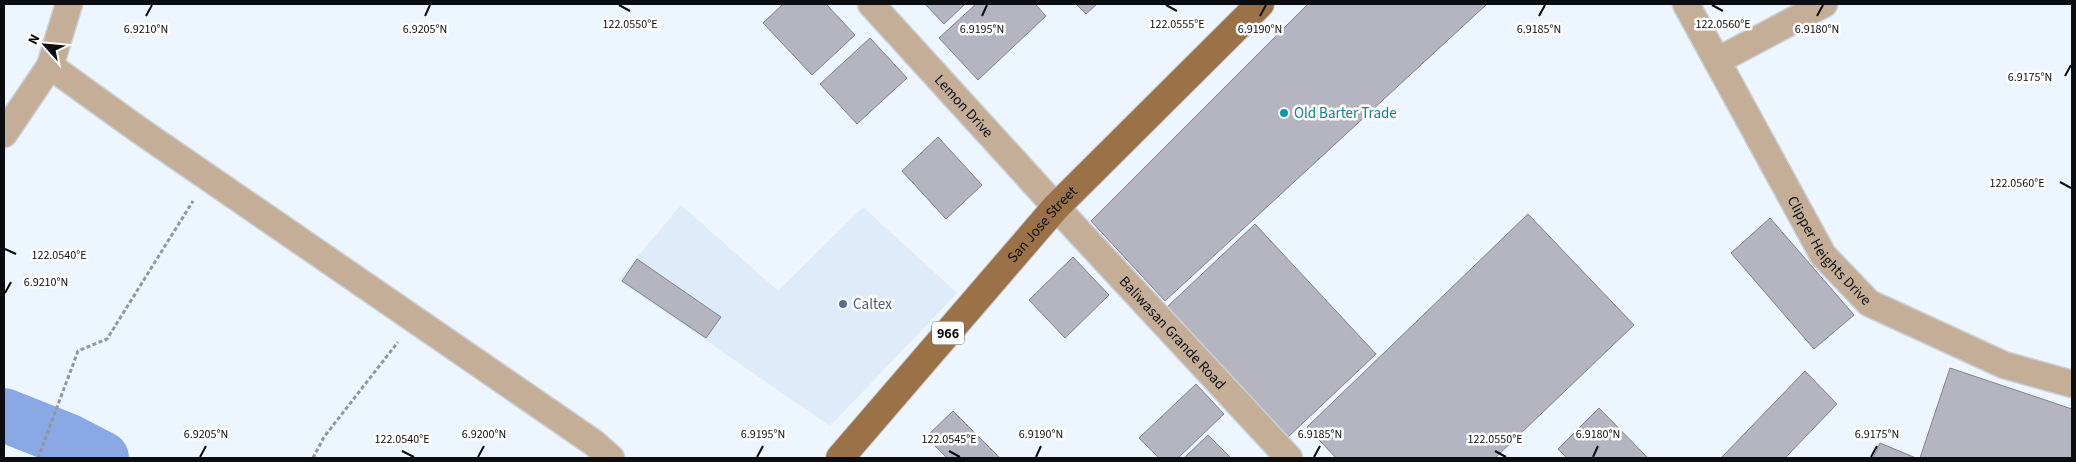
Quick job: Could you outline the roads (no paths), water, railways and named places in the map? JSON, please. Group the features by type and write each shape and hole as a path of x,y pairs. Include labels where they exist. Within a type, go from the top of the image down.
{"main road":[{"name":"San Jose Street","path":"840,458 1056,207 1260,4"}],"street":[{"path":"4,134 50,66 69,4"},
{"name":"Lemon Drive","path":"870,4 1056,207"},
{"name":"Clipper Heights Drive","path":"1686,4 1823,255 1869,303 2004,365 2072,384"},
{"path":"1717,61 1824,4"},
{"path":"50,66 594,443 612,458"},
{"name":"Baliwasan Grande Road","path":"1056,207 1289,458"}],"waterway":[{"path":"4,415 67,440 102,458"}],"place":[{"name":"Old Barter Trade","path":"1284,113"},
{"name":"Caltex","path":"843,304"}]}
